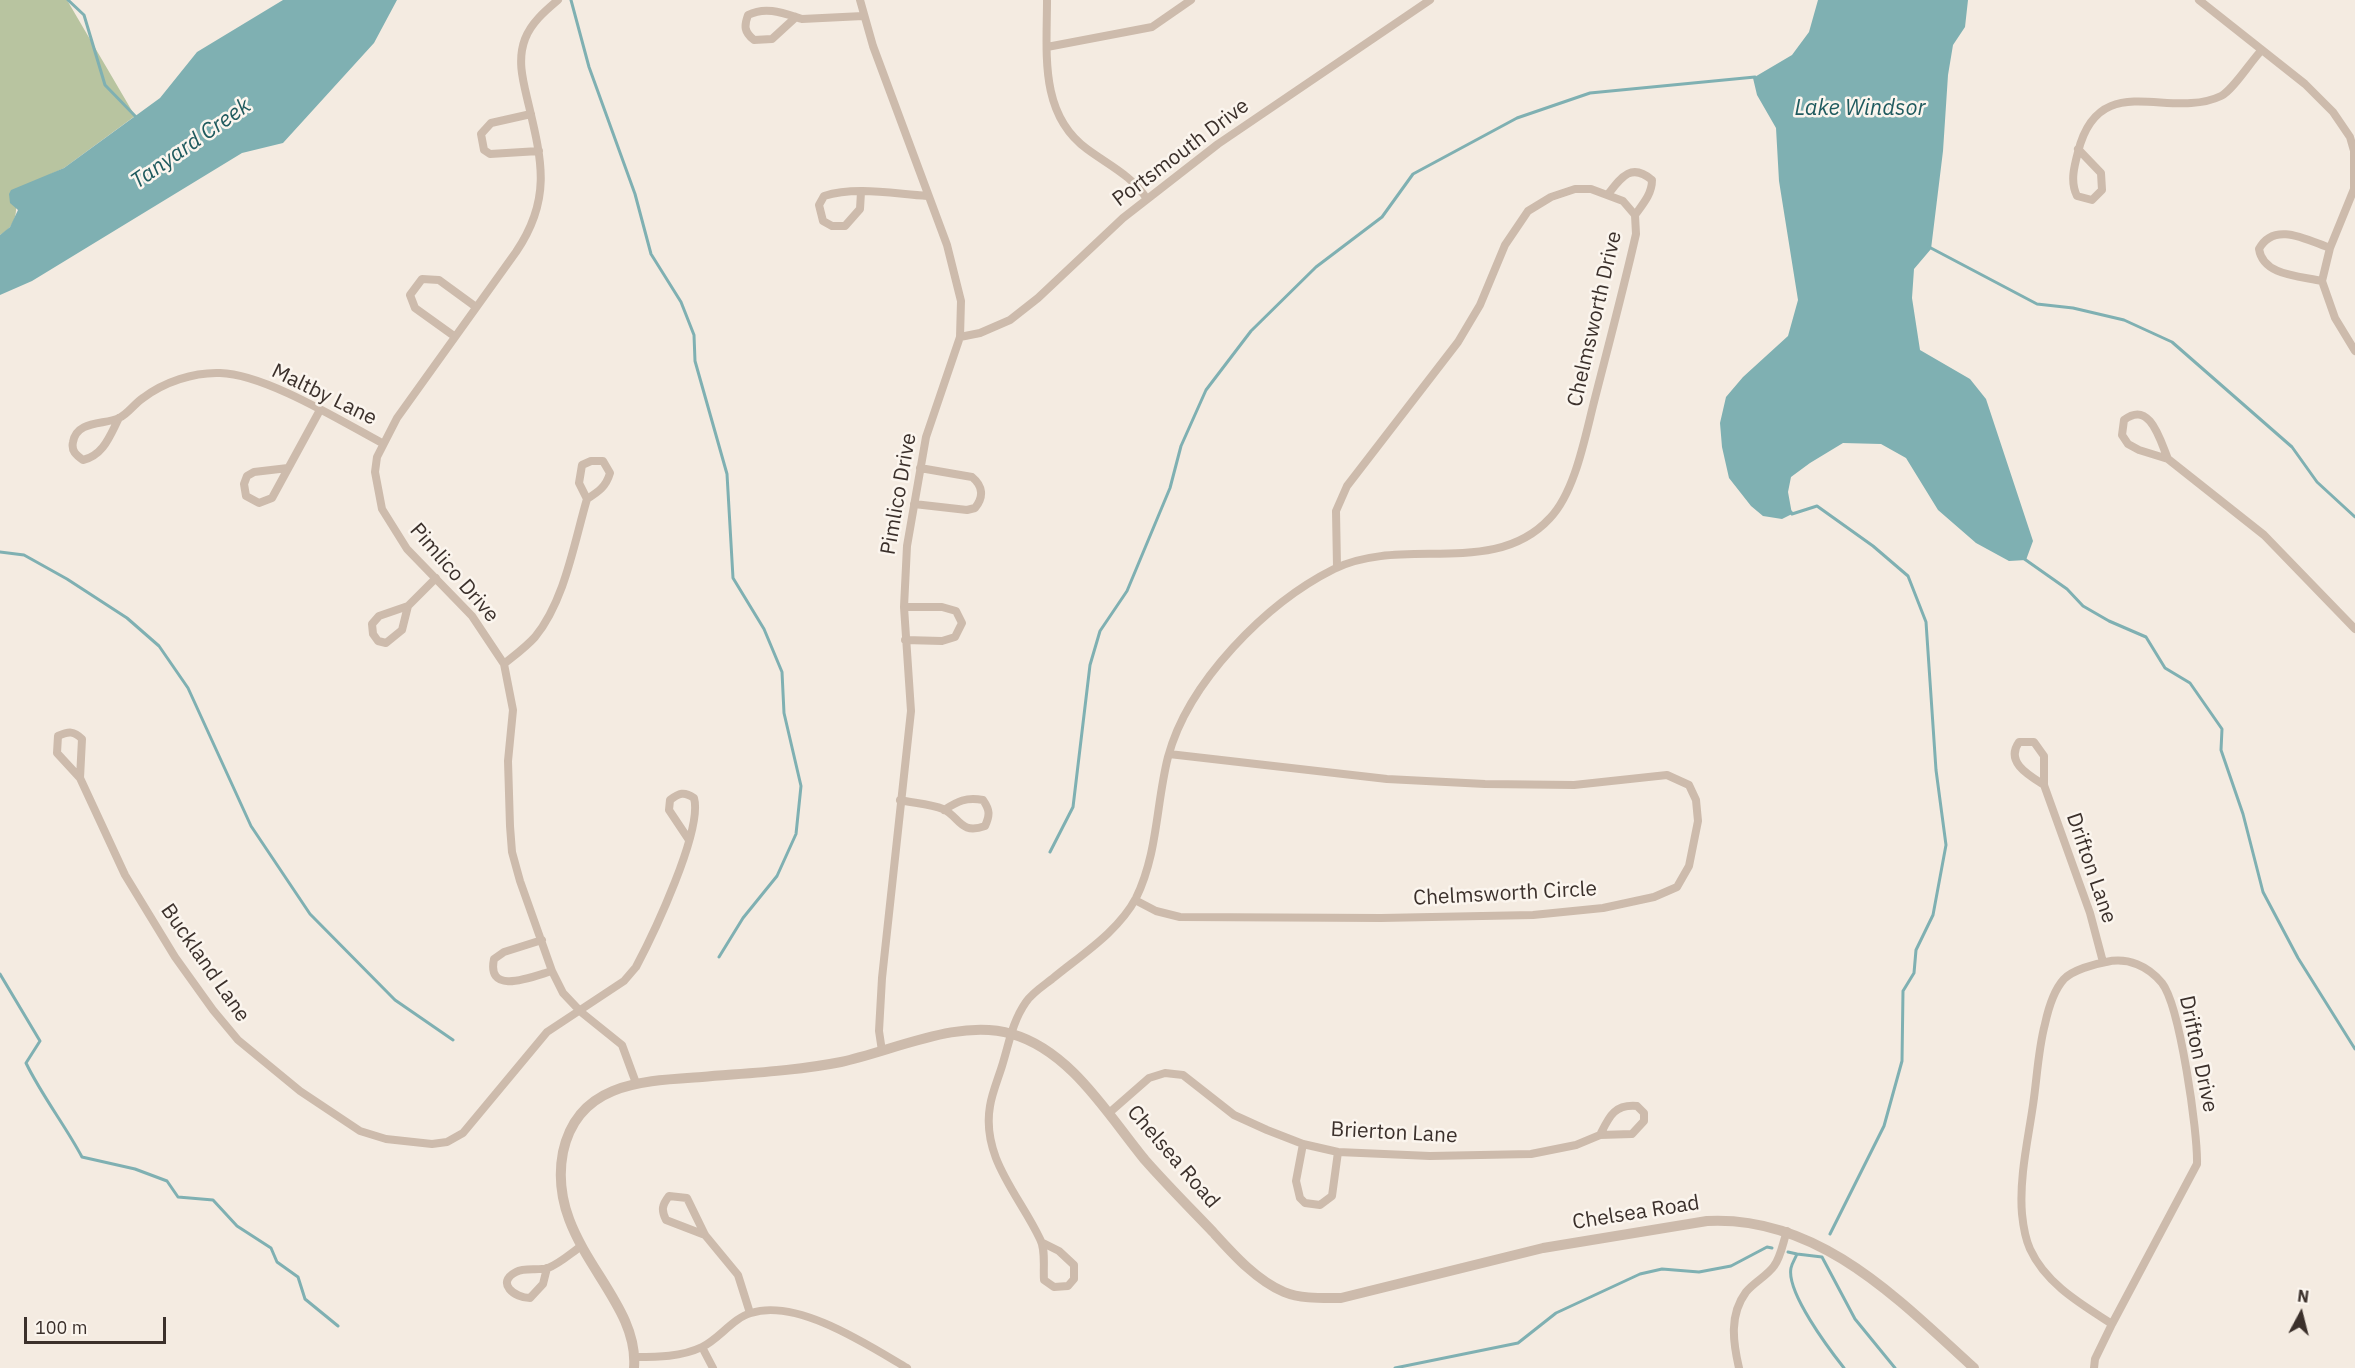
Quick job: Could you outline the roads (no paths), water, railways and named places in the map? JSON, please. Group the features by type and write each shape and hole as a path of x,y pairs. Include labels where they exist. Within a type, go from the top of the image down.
{"street":[{"name":"Pimlico Drive","path":"558,0 525,38 521,54 521,74 539,150 541,187 538,211 529,233 454,336 382,443 375,472 382,509 407,549 472,616 504,664 513,710 508,780 512,852 552,970 563,993 581,1012 622,1045 636,1083"},
{"name":"Pimlico Drive","path":"860,0 863,16 927,196 947,245 961,301 960,337 926,437 907,546 904,607 911,711 882,978 879,1031 882,1051"},
{"path":"1047,0 1050,87 1060,120 1086,149 1136,183 1147,199"},
{"path":"1047,47 1152,27 1191,0"},
{"name":"Portsmouth Drive","path":"960,337 980,333 1010,320 1038,298 1123,218 1218,144 1430,0"},
{"path":"2199,0 2260,51 2305,84 2333,112 2350,137 2354,151 2354,189 2330,248 2322,281 2335,318 2355,351"},
{"path":"796,17 772,39 753,40 746,33 745,24 748,15 759,9 796,17 863,16"},
{"path":"2078,149 2101,173 2102,190 2092,200 2077,196 2073,187 2078,149 2083,133 2106,107 2127,101 2195,104 2223,95 2260,51"},
{"path":"531,114 491,123 481,134 482,142 484,150 490,154 539,150"},
{"path":"1609,194 1623,175 1630,171 1646,174 1652,180 1650,195 1635,215"},
{"name":"Chelmsworth Drive","path":"1042,1243 999,1168 990,1138 990,1107 1008,1049 1010,1033 1027,1000 1117,925 1135,900 1148,868 1155,842 1169,754 1190,706 1241,640 1295,591 1337,567 1393,554 1481,552 1507,548 1533,534 1553,516 1567,490 1580,453 1635,239 1635,215 1623,201 1592,189 1575,189 1544,200 1528,211 1505,245 1480,305 1458,342 1347,486 1336,511 1337,567"},
{"path":"861,192 860,209 845,226 832,226 823,221 819,205 824,196 837,192 861,192 927,196"},
{"path":"2322,281 2278,272 2264,264 2259,249 2269,237 2285,233 2330,248"},
{"path":"454,336 415,308 410,295 414,287 422,279 439,280 476,307"},
{"name":"Maltby Lane","path":"119,418 81,429 74,438 72,447 76,455 83,460 93,458 103,448 119,418 143,397 164,385 194,375 221,373 285,392 382,443"},
{"path":"288,468 254,472 247,476 244,484 246,496 259,503 272,498 320,410"},
{"path":"2168,459 2150,420 2136,413 2124,420 2122,435 2128,444 2168,459 2264,535 2355,629"},
{"path":"504,664 522,649 544,624 566,570 587,499 600,491 608,482 610,473 603,461 591,461 582,465 579,483 587,499"},
{"path":"914,504 967,510 975,508 981,494 979,483 972,477 920,468"},
{"path":"408,606 402,630 386,643 378,641 373,634 372,624 379,616 408,606 436,578"},
{"path":"904,607 942,607 956,611 962,623 955,637 942,641 905,640"},
{"name":"Buckland Lane","path":"80,778 82,739 76,733 68,732 58,736 57,753 80,778 125,875 175,957 238,1040 271,1069 360,1131 414,1144 447,1142 463,1133 476,1121 547,1032 581,1012 624,981 636,968 689,840 696,805 694,798 687,793 677,794 670,800 669,810 689,840"},
{"name":"Drifton Lane","path":"2044,785 2015,761 2013,754 2019,742 2034,741 2039,747 2045,764 2044,785 2090,913 2103,962"},
{"name":"Chelmsworth Circle","path":"1135,900 1156,911 1180,916 1465,917 1603,908 1654,897 1677,887 1689,866 1698,821 1696,800 1689,785 1667,775 1574,785 1485,784 1387,779 1169,754"},
{"path":"900,800 944,810 955,822 966,828 985,826 990,816 988,807 982,800 972,798 958,800 944,810"},
{"path":"542,940 504,952 494,959 492,969 496,976 514,982 552,970"},
{"name":"Drifton Drive","path":"2094,1368 2095,1359 2112,1324 2198,1164 2198,1140 2174,1010 2163,985 2136,963 2120,959 2103,962 2065,978 2056,991 2044,1025 2023,1176 2022,1214 2029,1248 2045,1275 2081,1304 2112,1324"},
{"name":"Chelsea Road","path":"634,1363 623,1317 580,1247 563,1202 562,1155 570,1125 589,1104 604,1094 636,1083 789,1070 844,1061 924,1037 979,1031 1010,1033 1032,1042 1057,1058 1109,1113 1145,1160 1232,1254 1261,1278 1284,1292 1311,1298 1341,1298 1543,1248 1707,1221 1731,1220 1787,1231 1819,1244 1858,1269 1902,1302 1974,1368"},
{"name":"Brierton Lane","path":"1109,1113 1149,1077 1165,1073 1183,1075 1234,1115 1303,1144 1338,1152 1430,1156 1531,1154 1576,1145 1600,1135 1632,1134 1644,1121 1644,1113 1637,1106 1619,1107 1611,1113 1600,1135"},
{"path":"1303,1144 1297,1189 1300,1198 1312,1205 1320,1206 1332,1196 1338,1152"},
{"path":"705,1235 666,1221 662,1212 663,1204 669,1196 687,1198 705,1235 738,1275 750,1313"},
{"path":"1739,1368 1733,1327 1737,1309 1746,1292 1775,1266 1787,1231"},
{"path":"1042,1243 1059,1251 1074,1265 1074,1279 1068,1286 1054,1287 1044,1280 1042,1243"},
{"path":"547,1268 543,1284 530,1298 520,1298 510,1292 507,1285 509,1277 515,1272 547,1268 580,1247"},
{"path":"634,1363 673,1356 702,1347 750,1313 782,1310 805,1316 907,1368"},
{"path":"702,1347 713,1368"}],"water":[{"name":"Tanyard Creek","path":"283,0 397,0 374,43 283,143 242,153 32,281 0,295 0,235 10,227 18,210 10,203 11,190 64,168 160,98 197,52"},
{"name":"Lake Windsor","path":"1818,0 1968,0 1965,27 1953,45 1948,75 1943,151 1931,249 1914,269 1912,298 1920,350 1970,379 1986,399 2033,541 2026,560 2009,561 1976,543 1938,510 1906,458 1881,444 1843,443 1791,477 1788,492 1792,514 1782,519 1763,516 1751,506 1729,478 1722,447 1720,423 1726,397 1743,377 1788,336 1798,300 1779,181 1776,128 1757,95 1753,78 1792,55 1809,32"}],"waterway":[{"path":"68,0 84,15 105,85 138,119"},
{"path":"571,0 589,67 635,194 651,254 681,302 694,335 695,361 727,474 733,578 764,629 782,672 784,713 801,786 796,834 777,876 743,918 719,957"},
{"path":"1050,852 1073,807 1090,665 1100,631 1127,591 1170,488 1181,446 1206,390 1251,331 1316,267 1382,217 1413,174 1517,118 1590,93 1755,77"},
{"path":"1929,247 2037,304 2073,308 2124,320 2172,342 2292,447 2317,482 2355,517"},
{"path":"1791,512 1792,514 1817,506 1873,546 1908,576 1926,622 1936,770 1946,845 1933,915 1916,950 1914,973 1903,991 1902,1061 1884,1126 1830,1234"},
{"path":"0,552 24,555 67,579 127,618 159,646 188,688 251,826 310,914 395,1000 453,1040"},
{"path":"2023,558 2067,589 2083,606 2109,621 2146,637 2165,668 2190,683 2222,729 2221,750 2243,814 2263,892 2298,958 2355,1049"},
{"path":"0,974 40,1041 26,1063 82,1157 135,1169 167,1181 178,1197 213,1200 237,1226 271,1248 277,1262 298,1277 305,1299 338,1326"},
{"path":"1395,1368 1518,1343 1556,1313 1640,1274 1662,1269 1699,1272 1731,1266 1767,1247 1772,1248"},
{"path":"1788,1252 1797,1254"},
{"path":"1844,1368 1810,1320 1795,1291 1791,1268 1797,1254 1822,1257 1855,1319 1895,1368"}]}
